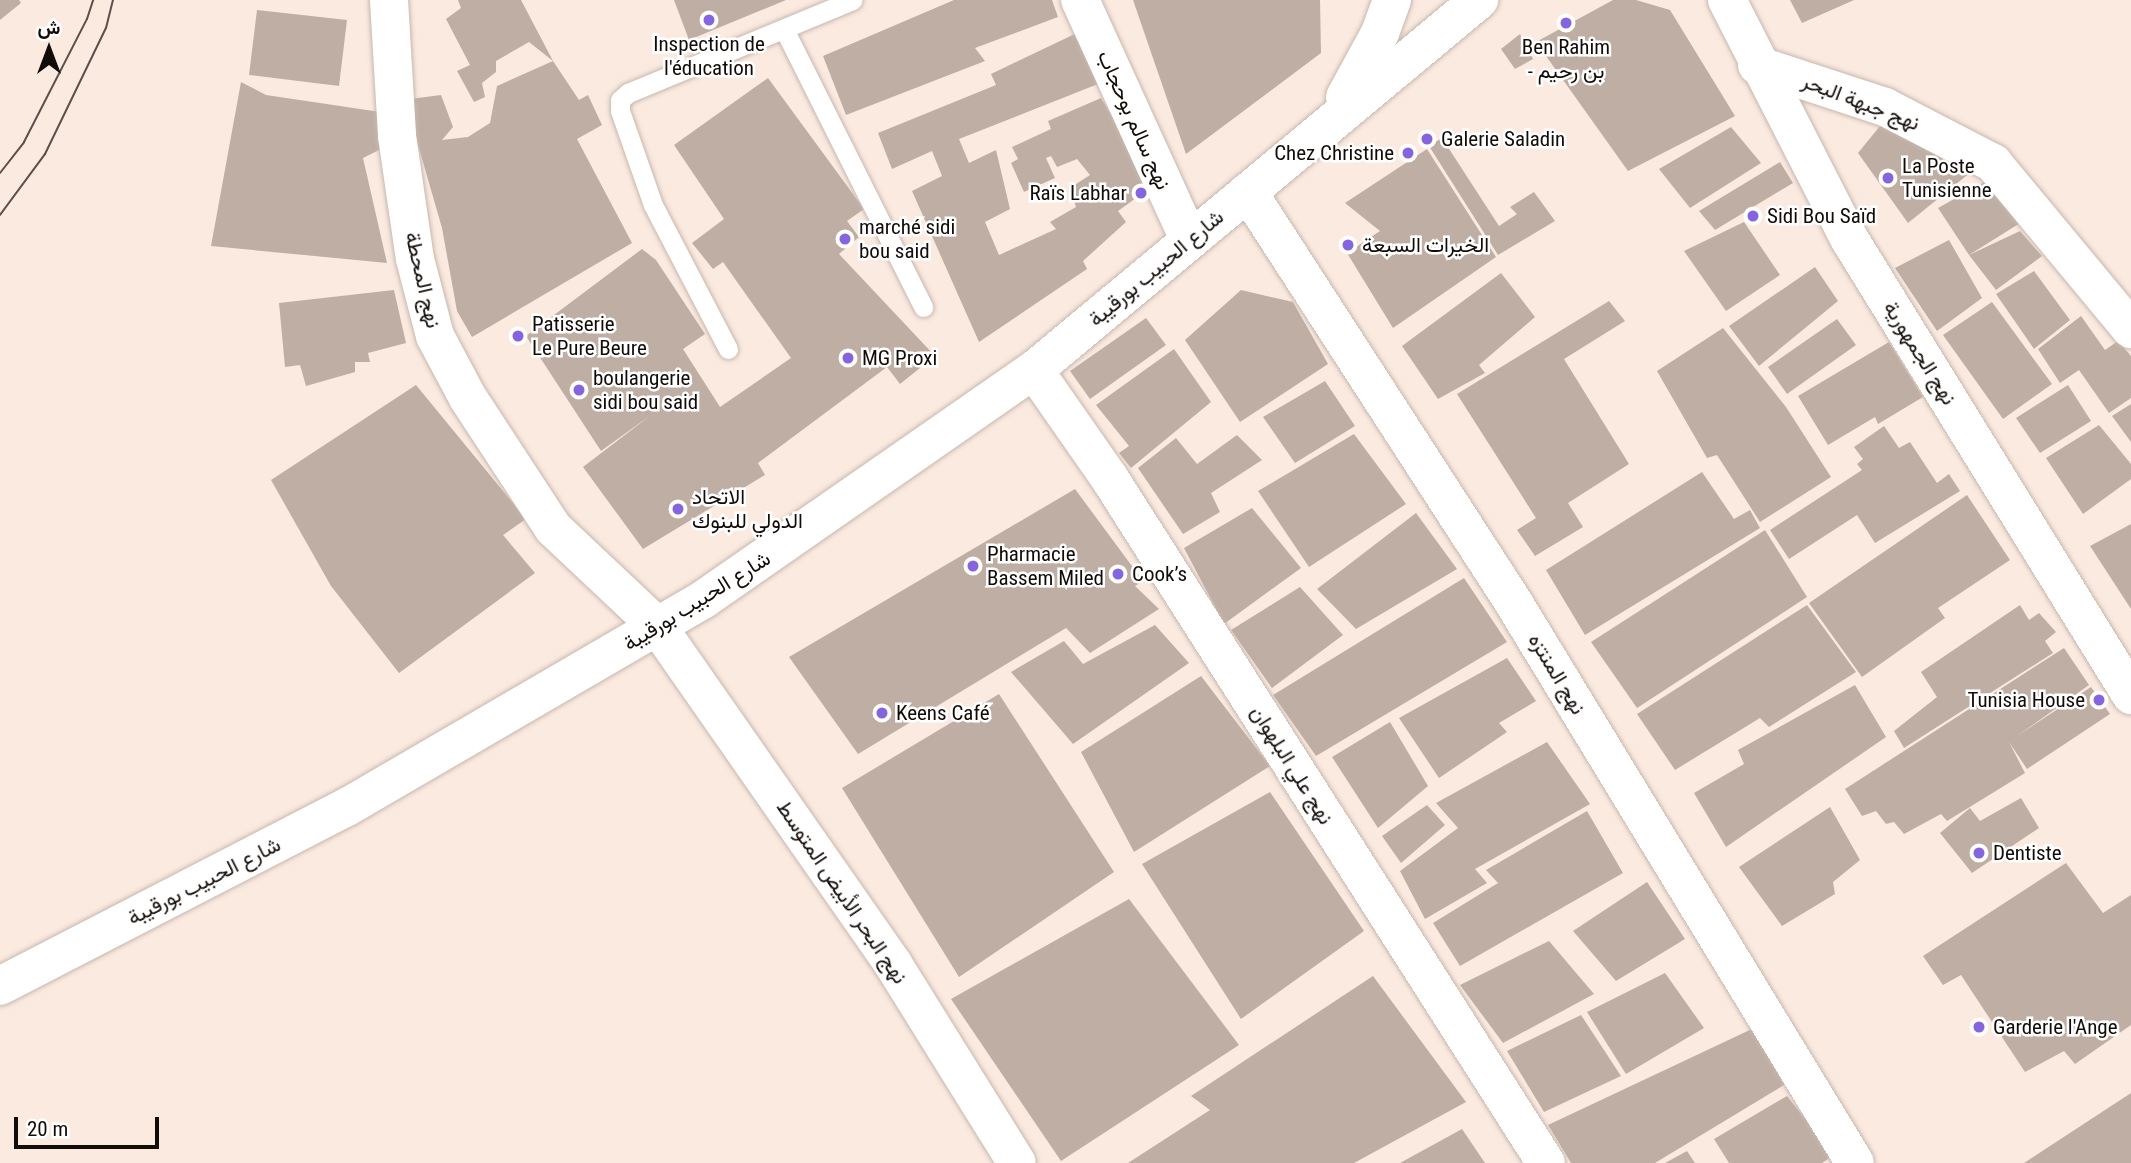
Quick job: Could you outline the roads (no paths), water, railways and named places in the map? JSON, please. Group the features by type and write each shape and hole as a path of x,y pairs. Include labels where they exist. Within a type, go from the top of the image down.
{"street":[{"name":"نهج المحطة","path":"389,0 397,136 415,259 435,336 468,398 553,528 658,627"},
{"name":"نهج سالم بوحجاب","path":"1080,0 1189,239"},
{"name":"شارع الحبيب بورقيبة","path":"1330,119 1358,78 1391,0"},
{"name":"شارع الحبيب بورقيبة","path":"0,986 347,807 658,627 879,481 1034,370 1248,192 1330,119 1479,0"},
{"name":"نهج الجمهورية","path":"1727,0 1757,65 1850,240 2131,695"},
{"name":"نهج جبهة البحر","path":"1757,65 1885,107 1993,163 2131,330"},
{"name":"نهج المنتزه","path":"1248,192 1515,605 1855,1163"},
{"name":"نهج علي البلهوان","path":"1034,370 1110,479 1546,1163"},
{"name":"نهج البحر الأبيض المتوسط","path":"658,627 893,964 1017,1163"}],"lane":[{"path":"728,349 653,205 620,111 620,100 628,93 853,0"},
{"path":"784,29 923,307"}],"tram line":[{"path":"0,173 24,142 87,19 93,0"},
{"path":"0,215 45,154 106,28 113,0"}],"place":[{"name":"Inspection de l'éducation","path":"709,20"},
{"name":"Ben Rahim - بن رحيم","path":"1566,23"},
{"name":"Galerie Saladin","path":"1427,139"},
{"name":"Chez Christine","path":"1408,153"},
{"name":"La Poste Tunisienne","path":"1888,178"},
{"name":"Raïs Labhar","path":"1141,193"},
{"name":"Sidi Bou Saïd","path":"1753,216"},
{"name":"marché sidi bou said","path":"845,239"},
{"name":"الخيرات السبعة","path":"1348,245"},
{"name":"Patisserie Le Pure Beure","path":"518,336"},
{"name":"MG Proxi","path":"848,358"},
{"name":"boulangerie sidi bou said","path":"579,390"},
{"name":"الاتحاد الدولي للبنوك","path":"678,509"},
{"name":"Pharmacie Bassem Miled","path":"973,566"},
{"name":"Cook’s","path":"1118,574"},
{"name":"Tunisia House","path":"2099,700"},
{"name":"Keens Café","path":"882,713"},
{"name":"Dentiste","path":"1979,853"},
{"name":"Garderie l'Ange","path":"1979,1027"}]}
